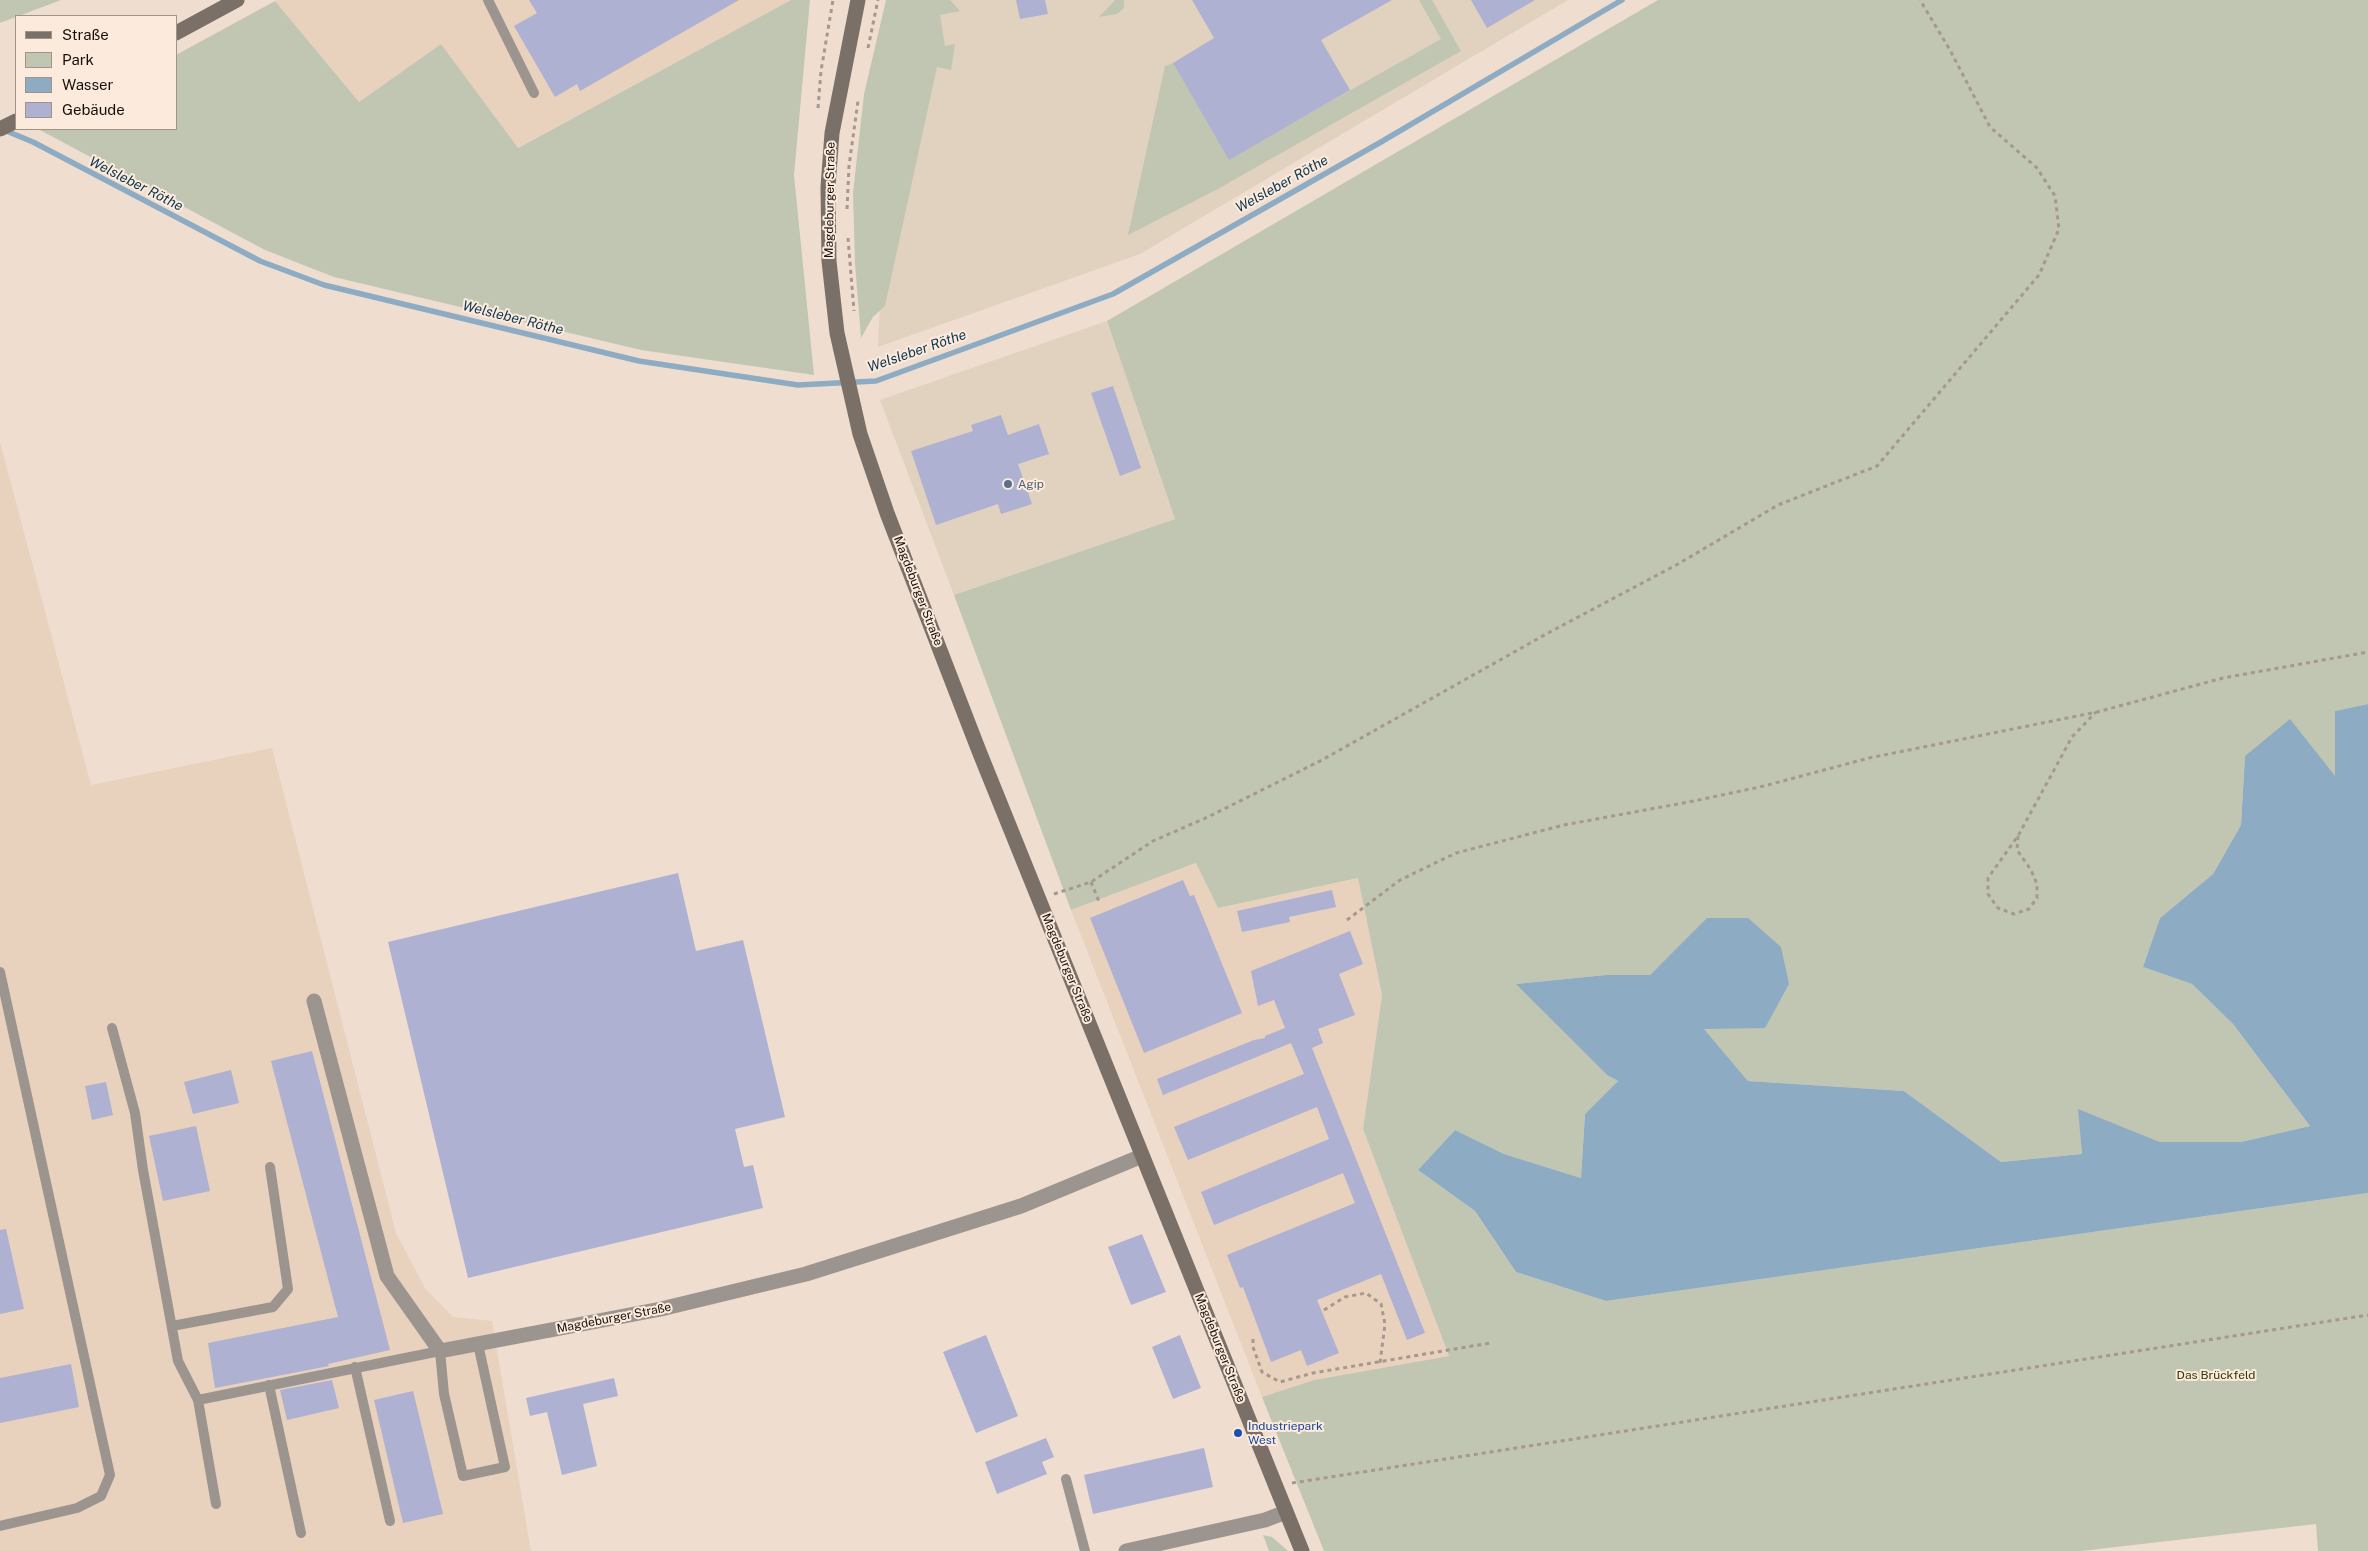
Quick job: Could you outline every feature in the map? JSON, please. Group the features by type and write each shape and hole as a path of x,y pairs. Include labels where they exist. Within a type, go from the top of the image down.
{"main road":[{"path":"178,32 237,0"},
{"name":"Magdeburger Straße","path":"858,0 832,133 828,187 829,261 842,359 860,434 888,513 1039,900 1302,1551"},
{"path":"0,129 15,121"}],"street":[{"path":"314,1001 387,1276 440,1351"},
{"name":"Magdeburger Straße","path":"440,1351 661,1309 806,1274 1021,1206 1142,1156"},
{"path":"1126,1551 1265,1520 1286,1512"}],"lane":[{"path":"488,0 534,93"},
{"path":"0,972 110,1475 101,1496 77,1508 0,1526"},
{"path":"112,1028 135,1113 143,1170 178,1361 198,1400 216,1504"},
{"path":"172,1326 273,1307 288,1289 270,1166"},
{"path":"198,1400 440,1351 444,1394 463,1476 505,1467 478,1344"},
{"path":"355,1367 390,1521"},
{"path":"269,1385 301,1533"},
{"path":"1066,1479 1084,1551"}],"path":[{"path":"867,52 878,0"},
{"path":"1039,900 1091,882 1153,841 1217,813 1322,760 1548,633 1678,564 1778,505 1877,466 2039,275 2059,229 2055,196 2037,168 1990,128 1950,50 1920,0"},
{"path":"847,211 849,166 858,95"},
{"path":"847,228 854,316"},
{"path":"1347,920 1400,880 1456,853 1564,825 1694,801 1764,786 1869,758 2097,712 2223,678 2368,652"},
{"path":"2018,836 2017,850 2031,870 2037,884 2037,898 2029,909 2014,914 1998,908 1988,894 1988,878 2018,836 2072,737 2097,712"},
{"path":"1091,882 1100,904"},
{"path":"1324,1310 1345,1297 1366,1292 1381,1304 1385,1324 1380,1363"},
{"path":"1276,1488 1290,1483 2368,1315"},
{"path":"1253,1339 1253,1348 1262,1372 1280,1382 1313,1373 1490,1343"}],"shaded area":[{"path":"791,0 517,148 441,44 359,102 275,1"},
{"path":"891,0 1568,0 1140,254 878,347 894,12"},
{"path":"1107,321 1175,519 954,595 880,400"},
{"path":"0,442 91,785 272,748 396,1233 425,1288 453,1317 492,1321 531,1551 0,1551"},
{"path":"1197,863 1218,908 1358,878 1382,995 1363,1129 1449,1356 1314,1380 1262,1397 1071,910"}],"green space":[{"path":"0,0 61,0 21,15 15,15 15,17 0,23"},
{"path":"791,0 810,0 794,175 814,375 641,350 334,277 265,250 40,130 178,130 178,54 275,1 359,102 441,44 518,148"},
{"path":"886,0 950,0 960,11 940,15 945,46 955,44 951,70 937,67 885,306 873,317 861,338 855,264 853,193 864,94"},
{"path":"1115,0 1124,0 1124,8 1117,14 1099,17"},
{"path":"1419,0 1432,0 1461,51 1216,190 1128,235 1165,66 1173,63 1229,159 1441,39"},
{"name":"Das Brückfeld","path":"1658,0 2368,0 2368,704 2335,711 2335,776 2245,756 2241,825 2213,874 2160,918 2143,967 2192,984 2233,1024 2310,1126 2241,1142 2160,1142 2079,1110 2082,1154 2001,1162 1904,1091 1748,1081 1703,1028 1708,918 1650,975 1606,975 1517,984 1607,1075 1618,1081 1585,1114 1581,1178 1504,1154 1455,1130 1418,1170 1475,1211 1516,1272 1606,1301 2368,1193 2368,1551 2318,1551 2316,1524 2081,1551 1324,1551 1262,1397 1314,1380 1449,1356 1363,1129 1382,995 1358,878 1218,908 1196,863 1071,910 954,595 1175,519 1107,321"},
{"path":"1263,1535 1272,1537 1288,1551 1269,1551"}],"water":[{"path":"2368,704 2368,1193 1606,1301 1516,1272 1475,1211 1418,1170 1455,1130 1504,1154 1581,1178 1585,1114 1618,1081 1607,1075 1516,984 1606,975 1650,975 1707,918 1748,918 1781,947 1789,984 1765,1028 1704,1029 1748,1081 1904,1091 2001,1162 2082,1154 2078,1109 2160,1142 2241,1142 2310,1126 2233,1024 2192,984 2143,967 2160,918 2213,874 2241,825 2245,756 2290,719 2335,776 2335,711"}],"building":[{"path":"529,0 739,0 580,91 577,84 555,97 514,26 537,13"},
{"path":"1016,0 1045,0 1048,14 1020,19"},
{"path":"1192,0 1392,0 1321,40 1350,90 1229,160 1173,63 1214,38"},
{"path":"1471,0 1535,0 1487,28"},
{"path":"1113,386 1141,468 1120,476 1091,393"},
{"path":"1001,415 1008,435 1039,424 1049,454 1018,464 1032,504 1001,514 998,504 936,525 911,451 973,431 971,425"},
{"path":"678,873 696,951 743,940 785,1117 735,1129 744,1167 753,1165 763,1208 468,1278 388,942"},
{"path":"1183,880 1190,896 1194,895 1242,1013 1144,1053 1090,918"},
{"path":"1332,890 1336,907 1289,917 1290,922 1242,932 1237,911"},
{"path":"1350,931 1363,964 1339,974 1355,1015 1318,1029 1323,1043 1312,1048 1425,1333 1407,1340 1381,1274 1317,1300 1339,1353 1307,1366 1301,1350 1271,1362 1243,1287 1240,1288 1227,1255 1355,1203 1343,1173 1214,1225 1201,1192 1329,1139 1317,1107 1188,1160 1174,1127 1304,1074 1291,1043 1163,1095 1157,1079 1254,1040 1265,1038 1265,1036 1285,1028 1274,1000 1258,1006 1251,971"},
{"path":"312,1051 390,1350 328,1364 329,1366 215,1388 208,1343 338,1317 271,1061"},
{"path":"231,1070 239,1103 193,1114 184,1082"},
{"path":"106,1082 113,1115 92,1120 85,1086"},
{"path":"196,1126 210,1191 163,1201 149,1136"},
{"path":"6,1229 24,1309 0,1314 0,1230"},
{"path":"1142,1234 1166,1292 1131,1305 1108,1247"},
{"path":"986,1335 1018,1416 976,1433 943,1352"},
{"path":"1180,1335 1201,1388 1173,1399 1152,1347"},
{"path":"71,1364 79,1407 0,1423 0,1378"},
{"path":"614,1378 618,1396 583,1404 597,1466 562,1475 547,1412 530,1416 526,1398"},
{"path":"332,1380 339,1408 287,1420 280,1390"},
{"path":"413,1391 443,1514 403,1523 374,1400"},
{"path":"1046,1438 1054,1457 1042,1462 1047,1474 997,1494 985,1462"},
{"path":"1204,1448 1213,1487 1093,1514 1084,1475"}],"waterway":[{"name":"Welsleber Röthe","path":"4,130 33,142 260,261 324,285 639,361 798,385 876,381 1113,294 1381,142 1622,0"}],"place":[{"name":"Agip","path":"1008,484"},
{"name":"Industriepark West","path":"1238,1433"}]}
